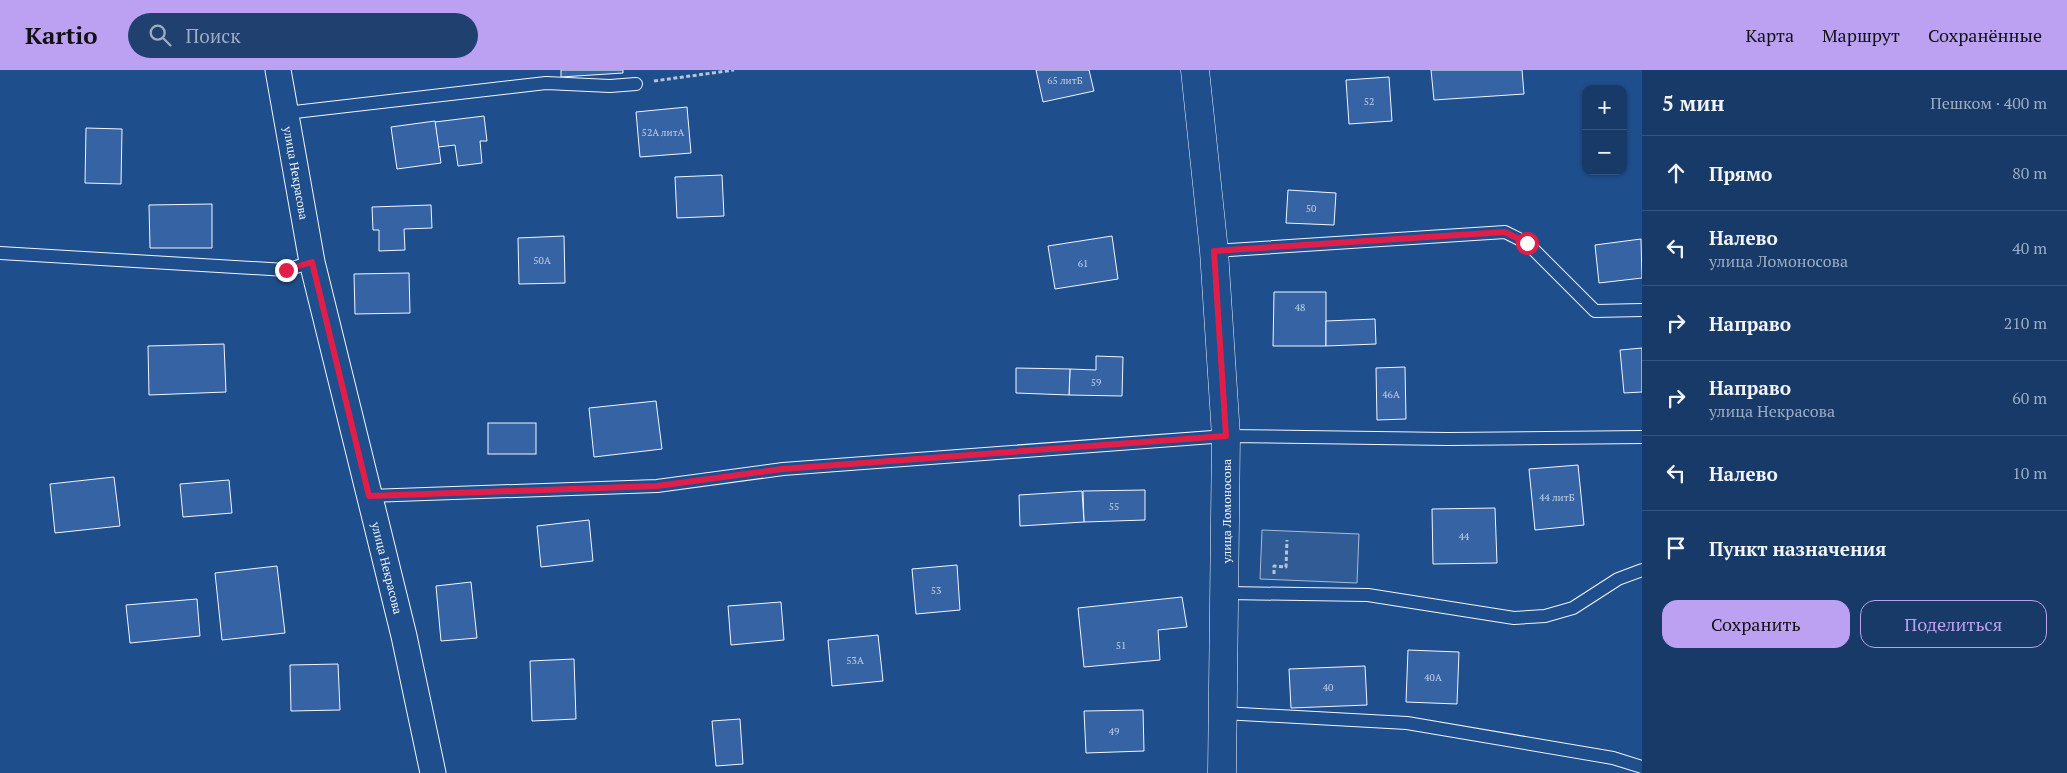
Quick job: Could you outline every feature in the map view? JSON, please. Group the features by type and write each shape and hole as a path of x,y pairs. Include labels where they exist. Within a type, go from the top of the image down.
{"street":[{"name":"улица Некрасова","path":"278,70 312,262 404,636 433,773"},
{"name":"улица Ломоносова","path":"1195,70 1214,251 1226,436 1226,593 1222,773"}],"lane":[{"path":"286,114 546,83 610,86 636,84"},
{"path":"1214,251 1505,232 1527,243 1595,311 1642,310"},
{"path":"0,253 286,270 312,262"},
{"path":"369,496 657,486 782,469 1226,436 1448,439 1642,437"},
{"path":"1226,593 1368,595 1514,618 1545,616 1573,608 1618,579 1642,570"},
{"path":"1223,713 1407,723 1613,758 1642,767"}],"path":[{"path":"636,84 734,70"},
{"path":"1273,594 1274,566 1286,567 1287,540"}],"shaded area":[{"path":"1262,530 1359,534 1357,583 1260,579"}],"building":[{"path":"561,70 623,70 623,73 561,77"},
{"path":"1036,70 1089,70 1094,91 1043,102"},
{"path":"1431,70 1522,70 1524,94 1434,100"},
{"path":"1389,77 1392,121 1349,124 1346,80"},
{"path":"687,107 691,153 640,157 636,112"},
{"path":"484,116 487,141 480,141 482,163 458,166 455,145 438,147 435,122"},
{"path":"435,121 441,163 397,169 391,127"},
{"path":"86,128 122,129 121,184 85,183"},
{"path":"722,175 724,216 677,218 675,177"},
{"path":"1288,190 1336,193 1334,225 1286,223"},
{"path":"212,204 212,248 150,248 149,205"},
{"path":"431,205 432,228 404,229 405,250 379,251 379,230 373,230 372,207"},
{"path":"564,236 565,283 519,284 518,238"},
{"path":"1112,236 1118,279 1055,289 1048,246"},
{"path":"1641,239 1642,278 1599,283 1595,245"},
{"path":"409,273 410,313 355,314 354,274"},
{"path":"1274,292 1326,292 1326,346 1273,346"},
{"path":"1375,319 1376,344 1326,346 1326,321"},
{"path":"224,344 226,392 149,395 148,346"},
{"path":"1642,348 1642,392 1624,393 1620,350"},
{"path":"1096,356 1123,357 1122,396 1069,395 1070,369 1096,370"},
{"path":"1405,367 1406,419 1377,420 1376,368"},
{"path":"1016,368 1070,369 1069,395 1016,393"},
{"path":"656,401 662,449 594,457 589,408"},
{"path":"488,423 536,423 536,454 488,454"},
{"path":"1578,465 1584,525 1535,530 1529,469"},
{"path":"114,477 120,526 55,533 50,484"},
{"path":"229,480 232,513 183,517 180,484"},
{"path":"1145,490 1145,520 1084,522 1083,491"},
{"path":"1082,491 1084,522 1020,526 1019,495"},
{"path":"1495,508 1497,563 1433,564 1432,509"},
{"path":"589,520 593,561 541,567 537,526"},
{"path":"957,565 960,610 916,614 912,569"},
{"path":"277,566 285,633 222,640 215,573"},
{"path":"471,582 477,638 441,641 436,586"},
{"path":"1182,597 1187,627 1158,630 1160,660 1084,667 1078,608"},
{"path":"197,599 200,636 130,643 126,605"},
{"path":"781,602 784,640 731,645 728,606"},
{"path":"878,635 883,681 832,686 828,640"},
{"path":"1408,650 1459,652 1457,704 1406,702"},
{"path":"574,659 576,719 532,721 530,661"},
{"path":"338,664 340,710 291,711 290,665"},
{"path":"1365,666 1367,705 1291,708 1289,669"},
{"path":"1143,710 1144,751 1086,753 1084,711"},
{"path":"740,719 743,764 716,766 712,721"}],"route":[{"path":"286,270 312,262 369,496 657,486 782,469 1226,436 1214,251 1505,232 1527,243"}]}
